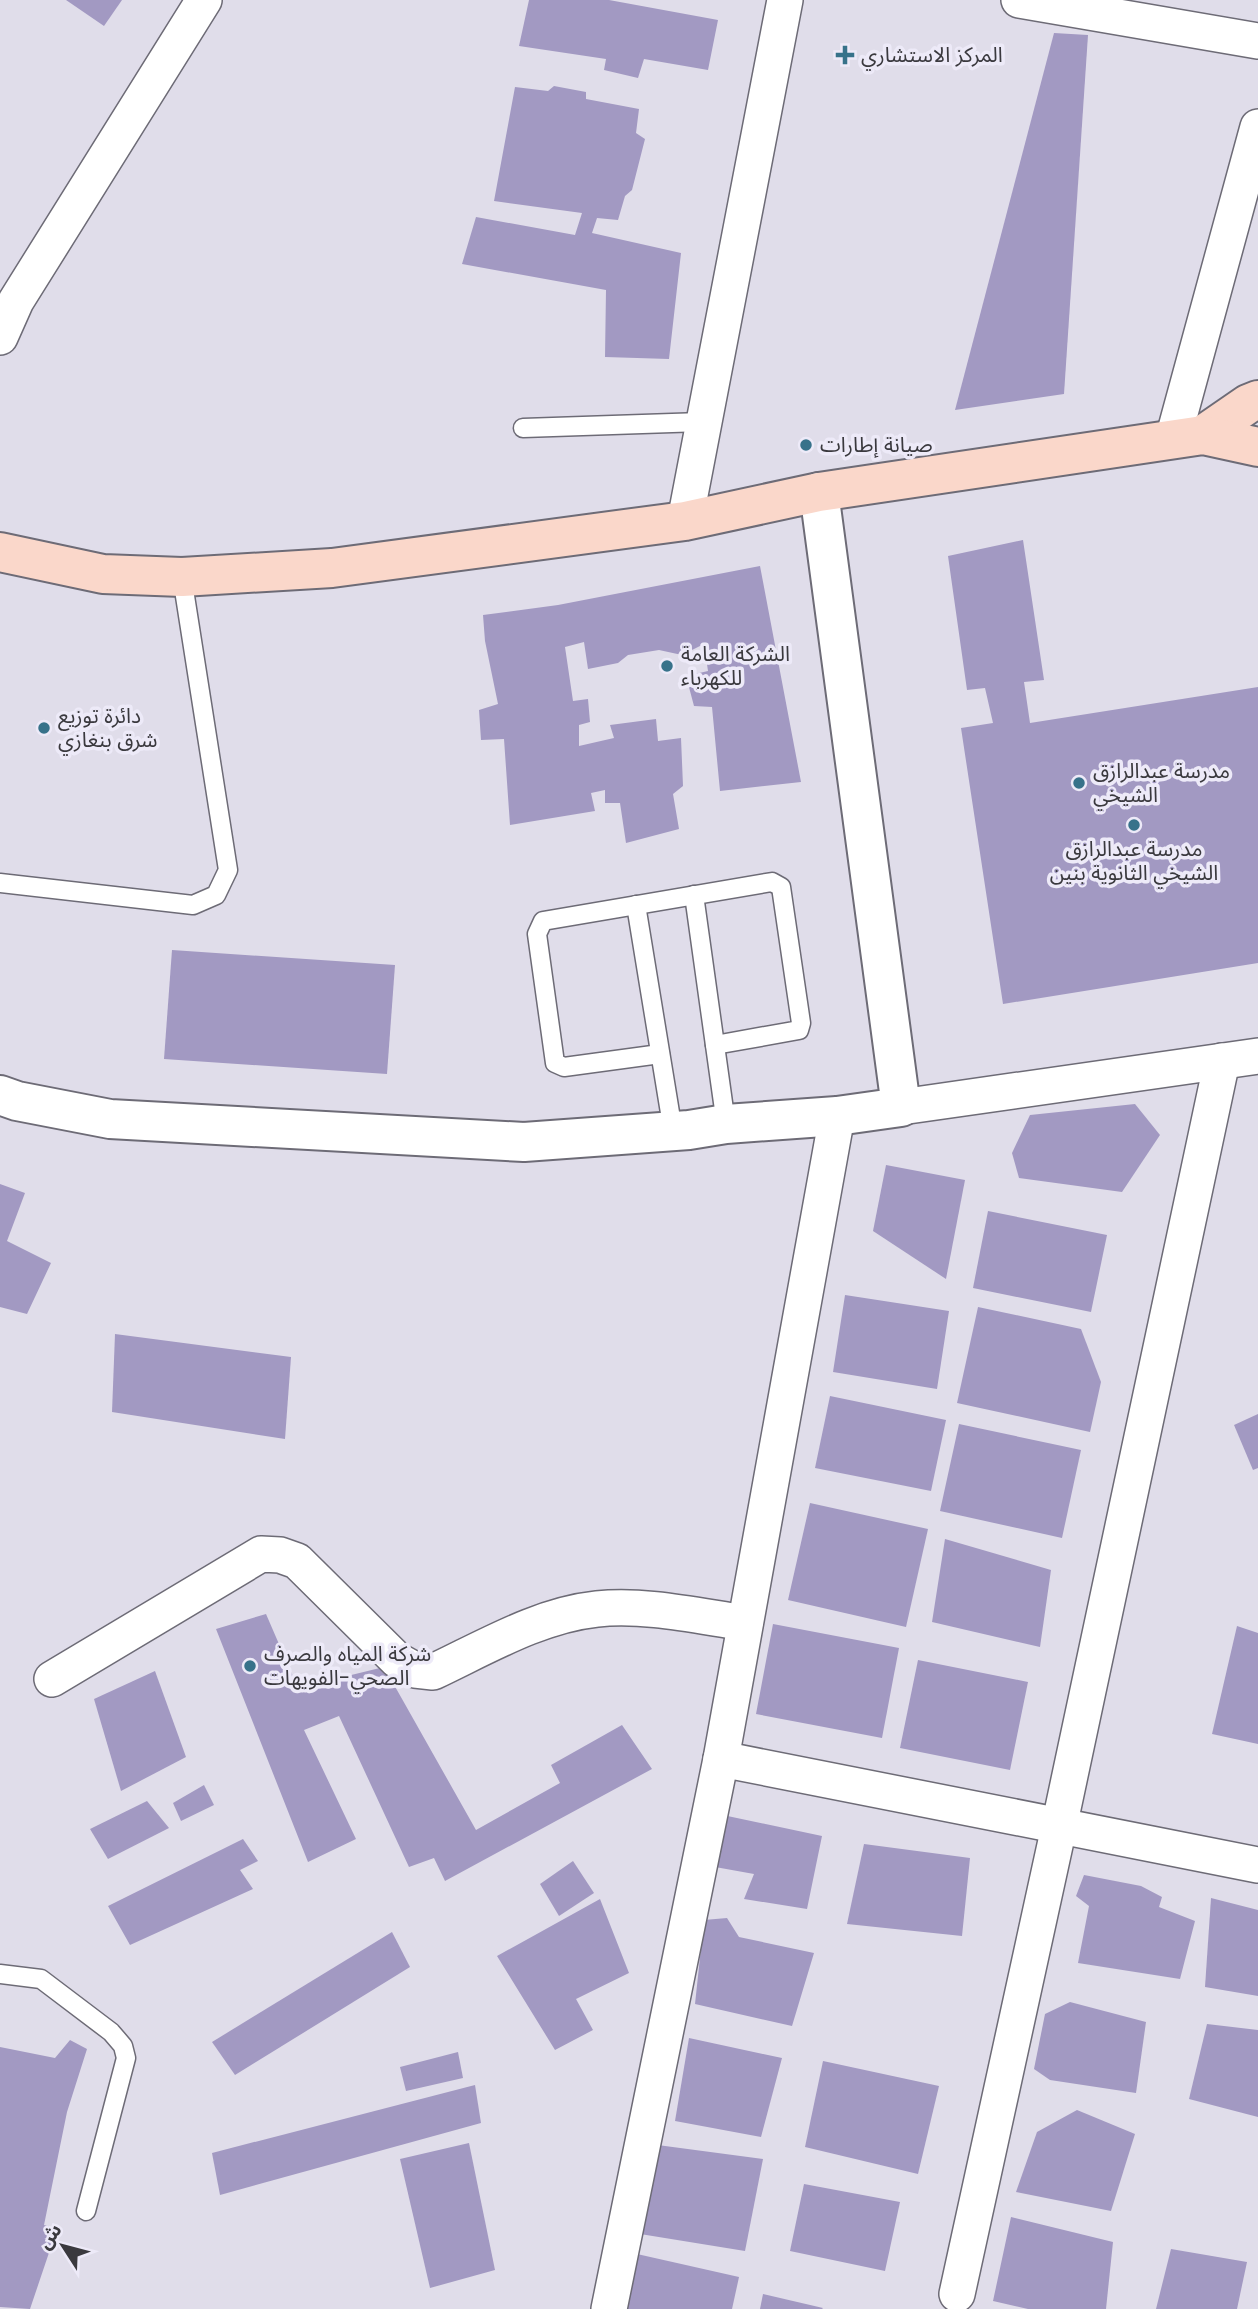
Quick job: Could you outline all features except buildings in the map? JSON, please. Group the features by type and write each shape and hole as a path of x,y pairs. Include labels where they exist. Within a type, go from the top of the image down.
{"main road":[{"path":"1188,437 1258,400"},
{"path":"0,552 103,574 182,577 332,568 685,521 819,492 1188,437 1258,447"}],"street":[{"path":"0,337 16,302 204,0"},
{"path":"685,521 785,0"},
{"path":"1019,0 1258,41"},
{"path":"1188,437 1258,127"},
{"path":"819,492 901,1107"},
{"path":"0,1095 17,1101 110,1119 524,1142 837,1116 1258,1056"},
{"path":"957,2294 1222,1061"},
{"path":"610,2309 721,1759 837,1116"},
{"path":"52,1679 261,1554 280,1555 297,1562 397,1660 415,1670 433,1672 542,1621 596,1609 644,1609 746,1623"},
{"path":"721,1759 1258,1865"}],"lane":[{"path":"523,428 702,422"},
{"path":"0,883 194,905 216,895 228,870 182,577"},
{"path":"660,1054 564,1067 555,1063 537,934 543,920 772,881 781,887 801,1023 799,1030 715,1045"},
{"path":"694,895 726,1125"},
{"path":"636,905 673,1131"},
{"path":"0,1974 41,1979 111,2032 123,2046 126,2057 86,2211"}],"place":[{"name":"المركز الاستشاري","path":"845,55"},
{"name":"صيانة إطارات","path":"806,445"},
{"name":"الشركة العامة للكهرباء","path":"667,666"},
{"name":"دائرة توزيع شرق بنغازي","path":"44,728"},
{"name":"مدرسة عبدالرازق الشيخي","path":"1079,783"},
{"name":"مدرسة عبدالرازق الشيخي الثانوية بنين","path":"1134,825"},
{"name":"شركة المياه والصرف الصحي-الفويهات","path":"250,1666"}]}
